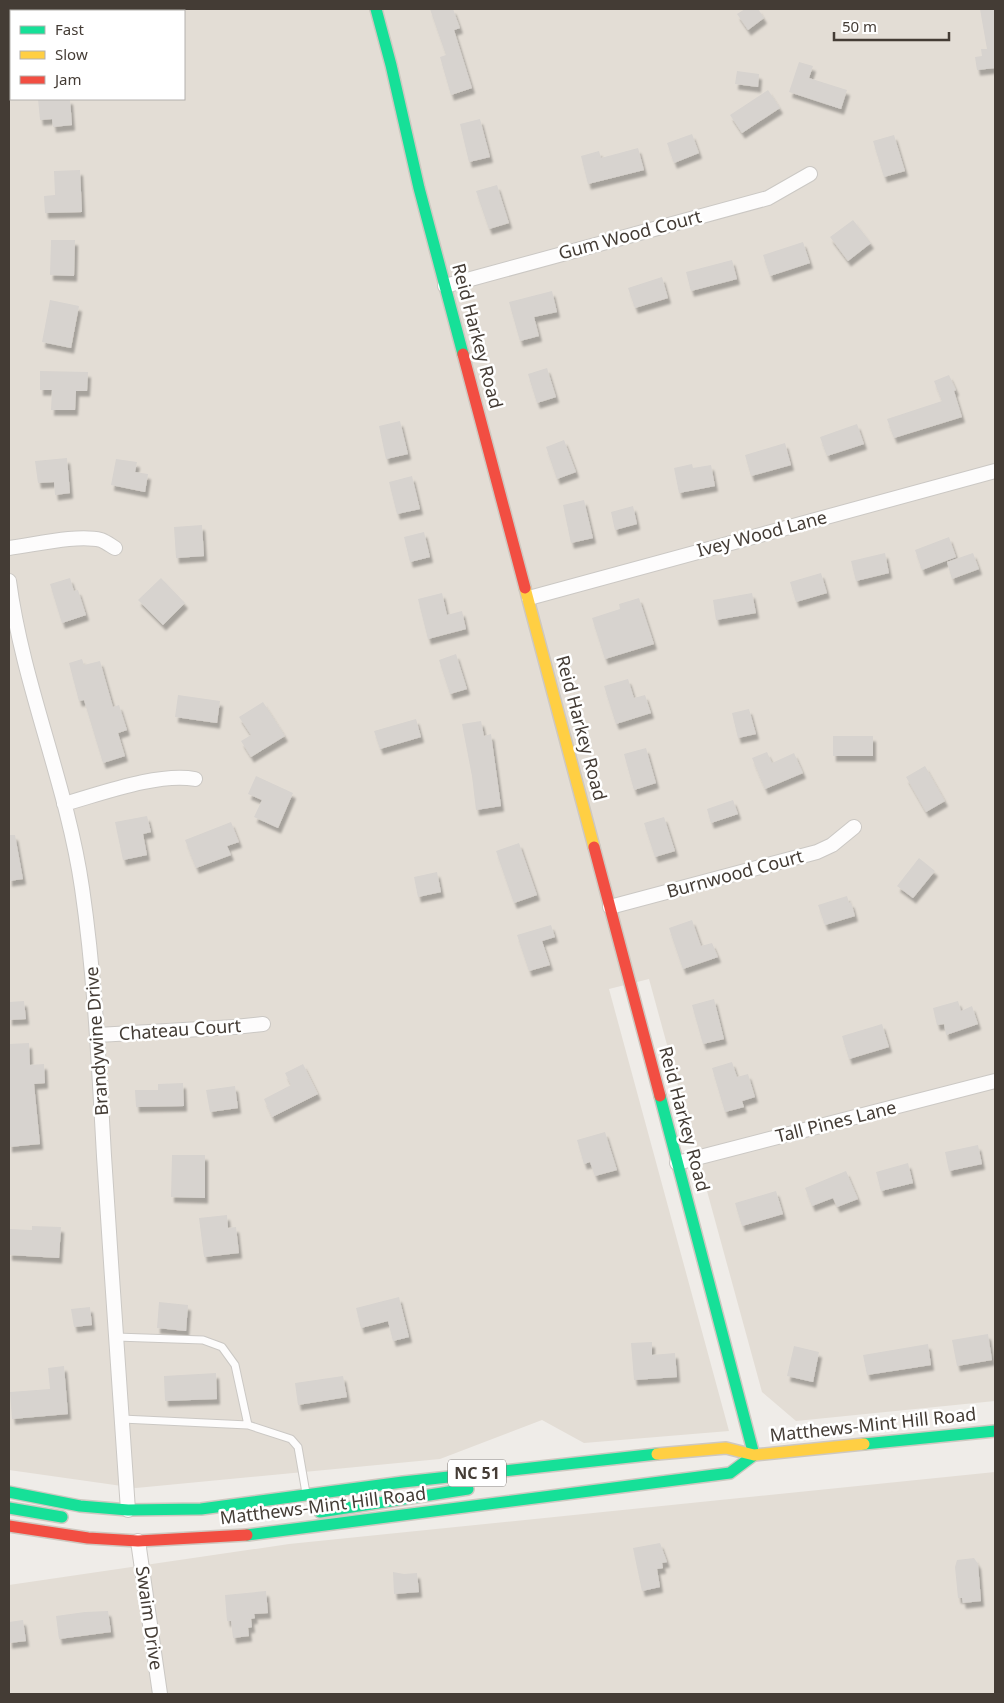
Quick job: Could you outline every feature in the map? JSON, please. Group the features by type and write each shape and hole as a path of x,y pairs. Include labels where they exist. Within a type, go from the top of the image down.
{"main road":[{"name":"Reid Harkey Road","path":"376,9 391,65 419,188 529,598 754,1455"},
{"name":"Matthews-Mint Hill Road","path":"201,1509 552,1464 726,1448 754,1455 995,1431"},
{"name":"Matthews-Mint Hill Road","path":"9,1526 88,1538 138,1541 238,1536 730,1473 754,1455"},
{"path":"546,1478 552,1472 552,1464"},
{"path":"308,1514 476,1488"},
{"name":"NC 51","path":"9,1492 80,1506 128,1510 201,1509"},
{"path":"9,1508 73,1519"},
{"path":"180,1522 201,1509"},
{"path":"238,1536 261,1521"}],"street":[{"name":"Gum Wood Court","path":"445,286 768,198 810,174"},
{"name":"Ivey Wood Lane","path":"529,598 995,471"},
{"path":"9,548 77,538 103,541 115,548"},
{"name":"Brandywine Drive","path":"9,581 31,690 64,804 82,885 90,945 98,1035 128,1510"},
{"path":"64,804 162,778 181,777 195,779"},
{"name":"Burnwood Court","path":"610,908 817,852 832,845 854,827"},
{"name":"Chateau Court","path":"98,1035 263,1024"},
{"name":"Tall Pines Lane","path":"677,1163 995,1081"},
{"name":"Swaim Drive","path":"138,1541 160,1694"}],"lane":[{"path":"116,1337 203,1340 222,1347 235,1365 248,1425"},
{"path":"122,1419 248,1425 291,1439 298,1448 306,1495"}],"shaded area":[{"path":"9,9 995,9 995,1401 796,1421 762,1392 649,979 609,989 729,1431 584,1443 542,1420 440,1459 136,1488 9,1470"},
{"path":"995,1472 995,1694 9,1694 9,1585 289,1544"}],"building":[{"path":"430,9 453,9 460,28 454,30 472,88 451,95 440,57 446,55"},
{"path":"745,9 758,9 764,18 748,30 737,14"},
{"path":"980,9 995,9 995,68 977,70 975,57 982,56 981,49 987,49"},
{"path":"799,62 813,66 809,78 847,90 841,109 789,92"},
{"path":"737,71 759,74 758,87 735,84"},
{"path":"768,90 780,108 742,133 730,115"},
{"path":"38,100 70,100 72,125 53,127 52,119 40,120"},
{"path":"480,119 490,157 469,162 460,124"},
{"path":"692,134 699,153 674,163 667,143"},
{"path":"894,135 905,171 884,177 873,141"},
{"path":"638,148 644,170 588,184 581,156 599,151 601,158"},
{"path":"80,170 82,212 45,213 44,196 55,195 54,171"},
{"path":"497,185 509,223 489,229 476,191"},
{"path":"853,220 871,243 848,261 830,237"},
{"path":"51,240 75,240 74,276 50,275"},
{"path":"803,242 810,263 770,276 763,255"},
{"path":"732,260 737,279 691,291 686,272"},
{"path":"662,277 668,298 635,308 628,288"},
{"path":"552,291 557,312 534,317 539,336 520,341 509,302"},
{"path":"50,300 79,306 71,348 42,342"},
{"path":"547,368 556,397 537,403 528,374"},
{"path":"40,371 88,372 87,391 76,391 75,410 51,410 52,390 40,390"},
{"path":"949,375 956,390 954,391 962,417 894,438 887,419 942,401 934,381"},
{"path":"400,421 408,454 386,459 379,426"},
{"path":"857,424 864,444 827,456 820,437"},
{"path":"564,440 576,472 557,479 546,447"},
{"path":"785,443 791,465 751,476 745,455"},
{"path":"67,458 70,493 55,495 54,482 38,483 35,461"},
{"path":"116,459 137,462 135,472 148,474 145,492 111,485"},
{"path":"692,464 693,468 711,465 715,486 679,493 674,468"},
{"path":"412,476 420,509 397,514 389,482"},
{"path":"584,500 593,538 571,543 563,505"},
{"path":"633,506 637,524 615,530 611,512"},
{"path":"202,525 204,556 176,558 174,527"},
{"path":"424,532 430,557 410,562 404,537"},
{"path":"949,537 956,557 922,570 915,550"},
{"path":"885,553 889,573 856,581 851,561"},
{"path":"973,553 979,569 952,579 947,562"},
{"path":"821,573 827,593 796,602 790,582"},
{"path":"70,578 74,591 78,590 86,615 62,623 50,584"},
{"path":"161,578 185,603 163,625 138,600"},
{"path":"442,593 447,615 462,611 466,629 428,639 418,599"},
{"path":"752,593 756,613 716,620 713,600"},
{"path":"639,598 654,644 605,659 592,618 620,609 619,604"},
{"path":"456,654 467,689 450,694 439,660"},
{"path":"82,659 84,665 100,661 113,707 119,705 127,730 118,733 125,756 103,763 84,700 79,701 69,663"},
{"path":"628,679 634,698 645,695 651,713 616,724 604,686"},
{"path":"178,695 220,701 217,723 175,717"},
{"path":"263,702 285,736 251,757 241,741 251,735 239,717"},
{"path":"749,709 756,734 738,738 732,713"},
{"path":"416,719 421,737 380,749 374,731"},
{"path":"481,721 484,736 491,734 501,806 476,810 472,776 462,724"},
{"path":"833,736 873,736 873,756 833,756"},
{"path":"646,748 656,783 634,790 624,754"},
{"path":"767,752 772,763 794,753 803,773 765,789 752,758"},
{"path":"925,766 945,801 926,812 906,777"},
{"path":"256,776 293,793 278,828 254,817 262,800 248,794"},
{"path":"733,800 738,814 711,823 707,809"},
{"path":"147,816 151,832 143,834 147,855 123,860 115,822"},
{"path":"664,817 675,851 655,857 644,823"},
{"path":"231,822 239,842 227,846 231,855 196,868 185,840"},
{"path":"9,835 15,835 23,879 9,881"},
{"path":"519,843 537,895 514,903 496,851"},
{"path":"919,858 935,871 913,898 897,886"},
{"path":"437,872 441,892 418,897 414,877"},
{"path":"847,896 855,916 825,925 818,905"},
{"path":"692,920 701,946 712,943 718,957 683,969 669,928"},
{"path":"551,925 555,937 542,941 550,965 529,971 517,935"},
{"path":"714,999 724,1039 703,1044 692,1005"},
{"path":"24,1001 26,1019 9,1020 9,1002"},
{"path":"958,1001 961,1011 972,1006 978,1024 946,1035 944,1024 937,1025 933,1008"},
{"path":"882,1024 889,1047 849,1059 842,1036"},
{"path":"29,1043 30,1065 44,1064 45,1083 34,1084 40,1144 9,1147 9,1044"},
{"path":"732,1062 737,1077 748,1074 755,1097 742,1101 744,1107 725,1112 712,1068"},
{"path":"303,1064 318,1094 272,1117 264,1099 291,1085 285,1073"},
{"path":"183,1083 184,1106 136,1107 135,1090 158,1090 158,1084"},
{"path":"235,1086 238,1108 210,1112 206,1090"},
{"path":"605,1132 617,1170 595,1176 590,1162 584,1164 577,1140"},
{"path":"978,1145 982,1164 949,1171 945,1152"},
{"path":"172,1155 205,1155 205,1198 171,1197"},
{"path":"908,1163 913,1183 881,1191 876,1172"},
{"path":"846,1171 858,1199 837,1207 833,1198 812,1206 805,1188"},
{"path":"776,1191 783,1214 742,1226 735,1203"},
{"path":"227,1215 228,1228 236,1227 239,1253 204,1257 199,1218"},
{"path":"32,1226 61,1227 59,1258 9,1255 9,1229 32,1230"},
{"path":"399,1297 409,1337 393,1341 388,1321 361,1328 356,1308"},
{"path":"159,1302 188,1305 186,1331 157,1328"},
{"path":"90,1307 92,1325 74,1327 71,1309"},
{"path":"988,1334 992,1360 957,1366 952,1340"},
{"path":"652,1342 652,1355 675,1353 677,1377 634,1380 631,1343"},
{"path":"928,1344 931,1365 867,1375 863,1355"},
{"path":"794,1346 819,1352 813,1382 787,1376"},
{"path":"64,1366 68,1414 12,1419 10,1392 50,1389 48,1368"},
{"path":"216,1373 217,1399 165,1401 164,1376"},
{"path":"343,1376 347,1397 298,1405 295,1383"},
{"path":"660,1543 667,1562 662,1563 663,1568 657,1569 660,1587 642,1591 633,1548"},
{"path":"974,1558 978,1564 981,1601 963,1603 962,1598 958,1598 955,1567 957,1560"},
{"path":"393,1572 404,1574 417,1573 419,1592 394,1594"},
{"path":"266,1591 268,1613 254,1614 255,1618 251,1619 252,1627 248,1628 249,1636 233,1638 231,1621 227,1621 225,1595"},
{"path":"108,1611 111,1632 59,1639 56,1616"},
{"path":"23,1620 26,1641 9,1643 9,1622"}],"traffic: fast":[{"path":"376,9 391,65 419,188 463,354"},
{"path":"660,1096 754,1455"},
{"path":"864,1444 995,1431"},
{"path":"9,1492 80,1506 128,1510 201,1509 403,1482 657,1454"},
{"path":"247,1535 730,1473 754,1455"},
{"path":"320,1512 468,1489"},
{"path":"9,1508 62,1517"}],"traffic: slow":[{"path":"525,588 594,847"},
{"path":"657,1454 726,1448 754,1455 864,1444"}],"traffic: jam":[{"path":"463,354 525,588"},
{"path":"594,847 660,1096"},
{"path":"9,1526 88,1538 138,1541 247,1535"}]}
